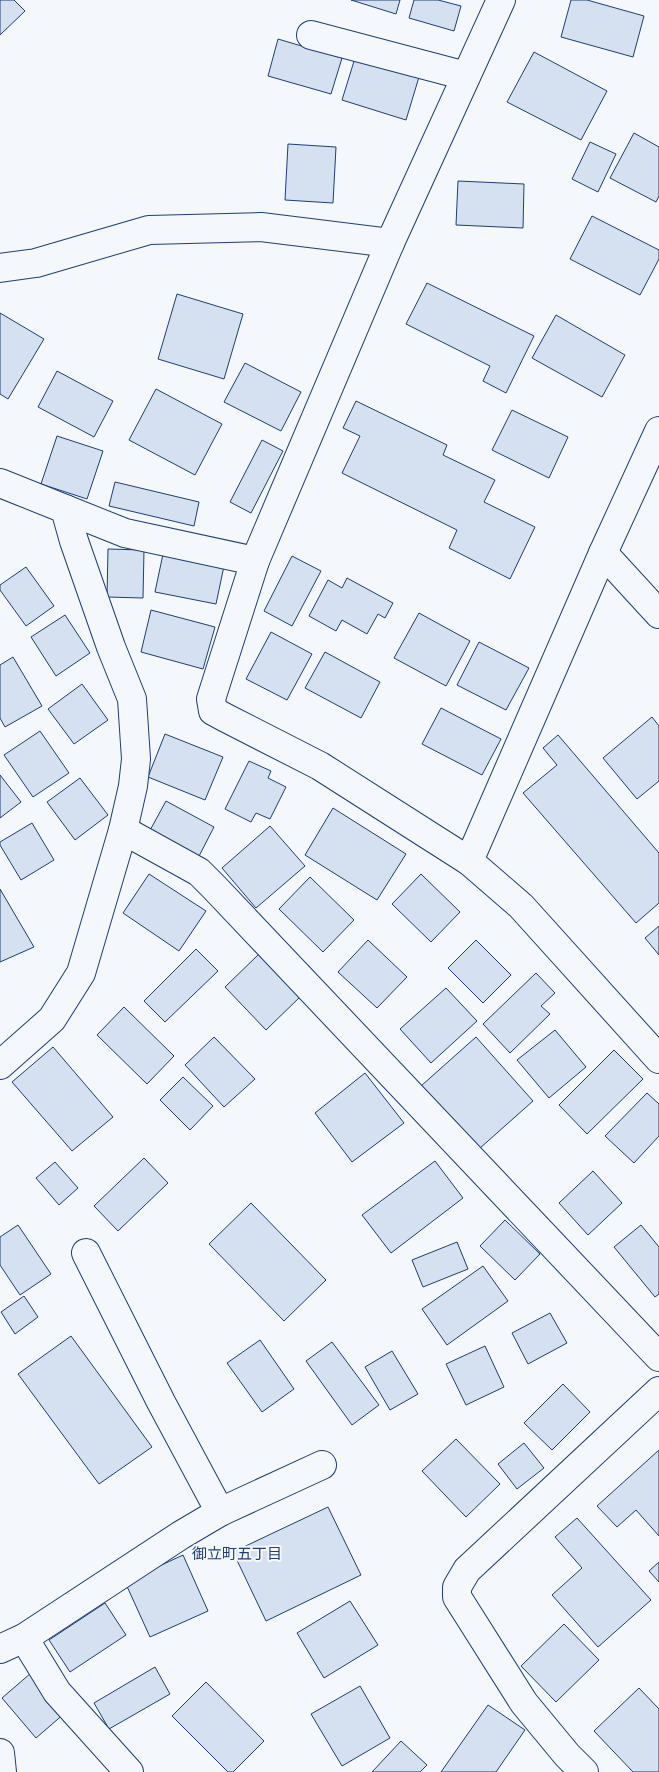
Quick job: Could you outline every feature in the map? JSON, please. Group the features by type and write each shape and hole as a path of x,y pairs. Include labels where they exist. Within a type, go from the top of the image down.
{"street":[{"path":"501,0 390,243 255,561 211,699 213,711 320,766 469,861 521,906 659,1059"},
{"path":"311,35 466,76"},
{"path":"0,268 36,263 149,230 261,227 390,243"},
{"path":"469,861 603,553 659,431"},
{"path":"0,483 125,533 255,561"},
{"path":"0,1065 52,1019 81,973 123,830 133,786 136,759 132,699 111,647 74,541 65,509"},
{"path":"603,553 659,614"},
{"path":"123,830 199,872 659,1357"},
{"path":"86,1252 161,1402 220,1512"},
{"path":"584,1772 524,1703 456,1598 457,1587 467,1570 659,1391"},
{"path":"0,1649 24,1638 220,1512 322,1465"},
{"path":"24,1638 57,1692 129,1772"},
{"path":"0,1753 2,1772"}],"building":[{"path":"0,0 14,0 25,11 0,35"},
{"path":"351,0 400,0 396,14"},
{"path":"414,0 438,0 461,6 454,31 409,18"},
{"path":"571,0 587,0 644,16 633,57 561,37"},
{"path":"278,39 342,58 331,94 268,76"},
{"path":"534,52 607,91 581,140 507,102"},
{"path":"355,58 419,77 406,120 342,100"},
{"path":"634,133 659,147 659,196 656,202 610,178"},
{"path":"590,142 616,154 598,192 572,179"},
{"path":"288,144 336,147 333,203 285,200"},
{"path":"458,181 524,184 523,228 456,225"},
{"path":"592,216 659,250 659,259 640,295 570,259"},
{"path":"427,283 534,336 506,393 483,381 490,366 406,324"},
{"path":"177,294 243,314 224,379 158,359"},
{"path":"0,313 44,339 8,399 0,394"},
{"path":"556,315 625,355 602,397 532,358"},
{"path":"245,363 301,392 281,431 224,402"},
{"path":"57,371 113,401 94,437 38,407"},
{"path":"156,389 222,424 195,475 129,440"},
{"path":"356,401 447,445 443,455 495,480 484,502 535,527 510,579 449,548 457,530 342,473 360,436 343,428"},
{"path":"512,410 568,437 549,478 492,450"},
{"path":"57,436 103,451 87,499 41,484"},
{"path":"262,440 283,451 251,513 230,502"},
{"path":"115,482 199,502 194,526 109,506"},
{"path":"108,549 144,550 143,598 107,597"},
{"path":"163,554 224,566 216,604 155,592"},
{"path":"292,556 321,571 292,626 264,611"},
{"path":"26,567 54,606 26,626 0,590 0,585"},
{"path":"347,578 393,603 385,618 378,614 367,634 342,620 336,631 309,616 328,580 342,588"},
{"path":"151,610 215,627 203,669 141,652"},
{"path":"419,613 470,641 446,686 394,658"},
{"path":"65,615 90,653 56,676 31,637"},
{"path":"271,632 312,654 287,700 246,679"},
{"path":"479,642 529,668 506,710 457,685"},
{"path":"325,652 380,682 361,718 305,688"},
{"path":"13,657 42,706 5,727 0,718 0,665"},
{"path":"82,684 108,720 74,744 48,709"},
{"path":"441,708 501,739 482,775 422,744"},
{"path":"652,717 659,726 659,781 637,799 603,758"},
{"path":"40,731 69,773 33,797 4,755"},
{"path":"165,734 223,757 205,800 148,777"},
{"path":"558,735 659,853 659,903 636,923 523,793 557,765 543,748"},
{"path":"249,761 271,771 268,778 286,787 270,819 256,813 251,822 225,809"},
{"path":"0,775 21,802 0,818"},
{"path":"80,778 108,815 75,840 47,802"},
{"path":"166,801 214,827 197,860 148,834"},
{"path":"333,808 406,854 377,900 305,855"},
{"path":"32,823 54,860 21,880 0,842"},
{"path":"270,826 305,866 256,908 222,868"},
{"path":"149,874 206,911 179,951 123,913"},
{"path":"421,874 460,912 431,942 392,904"},
{"path":"310,877 354,920 323,952 279,909"},
{"path":"0,889 34,947 0,962"},
{"path":"659,926 659,955 645,938"},
{"path":"368,940 407,977 377,1008 338,972"},
{"path":"476,940 511,975 483,1003 448,968"},
{"path":"196,949 218,971 165,1022 144,1001"},
{"path":"259,954 301,996 266,1030 225,987"},
{"path":"536,973 555,993 541,1006 550,1014 510,1053 483,1024"},
{"path":"446,988 477,1021 431,1063 400,1029"},
{"path":"124,1007 174,1056 147,1084 97,1035"},
{"path":"555,1030 586,1067 549,1098 517,1060"},
{"path":"214,1037 255,1079 224,1107 185,1065"},
{"path":"476,1037 533,1101 479,1149 421,1086"},
{"path":"53,1047 113,1117 72,1151 12,1082"},
{"path":"614,1050 643,1079 587,1134 559,1105"},
{"path":"365,1073 404,1123 352,1162 315,1113"},
{"path":"183,1077 213,1106 190,1130 160,1100"},
{"path":"647,1093 659,1104 659,1136 634,1163 605,1136"},
{"path":"144,1158 168,1183 118,1231 94,1206"},
{"path":"435,1161 463,1198 391,1253 362,1215"},
{"path":"55,1162 78,1188 59,1205 36,1178"},
{"path":"593,1171 622,1203 588,1235 559,1203"},
{"path":"251,1203 326,1280 284,1321 209,1244"},
{"path":"505,1220 540,1254 515,1280 480,1246"},
{"path":"18,1225 51,1274 20,1295 0,1265 0,1237"},
{"path":"641,1225 659,1247 659,1294 655,1297 614,1247"},
{"path":"457,1242 468,1269 423,1287 412,1260"},
{"path":"483,1266 508,1301 447,1345 422,1309"},
{"path":"24,1296 38,1317 15,1334 1,1312"},
{"path":"550,1313 567,1343 528,1364 512,1333"},
{"path":"71,1336 152,1447 99,1484 18,1374"},
{"path":"260,1340 294,1389 262,1412 227,1363"},
{"path":"332,1342 379,1405 352,1425 306,1361"},
{"path":"485,1346 504,1387 466,1405 446,1364"},
{"path":"392,1351 418,1394 390,1410 365,1367"},
{"path":"563,1384 590,1412 552,1450 524,1423"},
{"path":"456,1439 500,1484 466,1517 422,1471"},
{"path":"524,1443 544,1468 517,1489 498,1464"},
{"path":"659,1450 659,1536 636,1510 617,1527 597,1506"},
{"path":"328,1507 361,1575 266,1621 233,1552"},
{"path":"577,1518 651,1600 598,1647 552,1595 582,1568 555,1537"},
{"path":"183,1555 208,1611 150,1637 125,1582"},
{"path":"659,1562 659,1582 649,1571"},
{"path":"350,1601 378,1645 324,1678 297,1633"},
{"path":"105,1603 126,1635 70,1672 49,1640"},
{"path":"564,1624 599,1660 556,1702 521,1666"},
{"path":"155,1667 170,1694 109,1729 94,1703"},
{"path":"31,1673 65,1713 36,1738 2,1698"},
{"path":"206,1682 264,1741 233,1772 228,1772 172,1716"},
{"path":"360,1686 390,1738 342,1766 311,1714"},
{"path":"639,1688 659,1709 659,1772 633,1772 594,1731"},
{"path":"488,1705 525,1730 496,1772 441,1772"},
{"path":"401,1741 427,1765 420,1772 372,1772"}],"district":[{"name":"御立町五丁目","path":"237,1554"}]}
